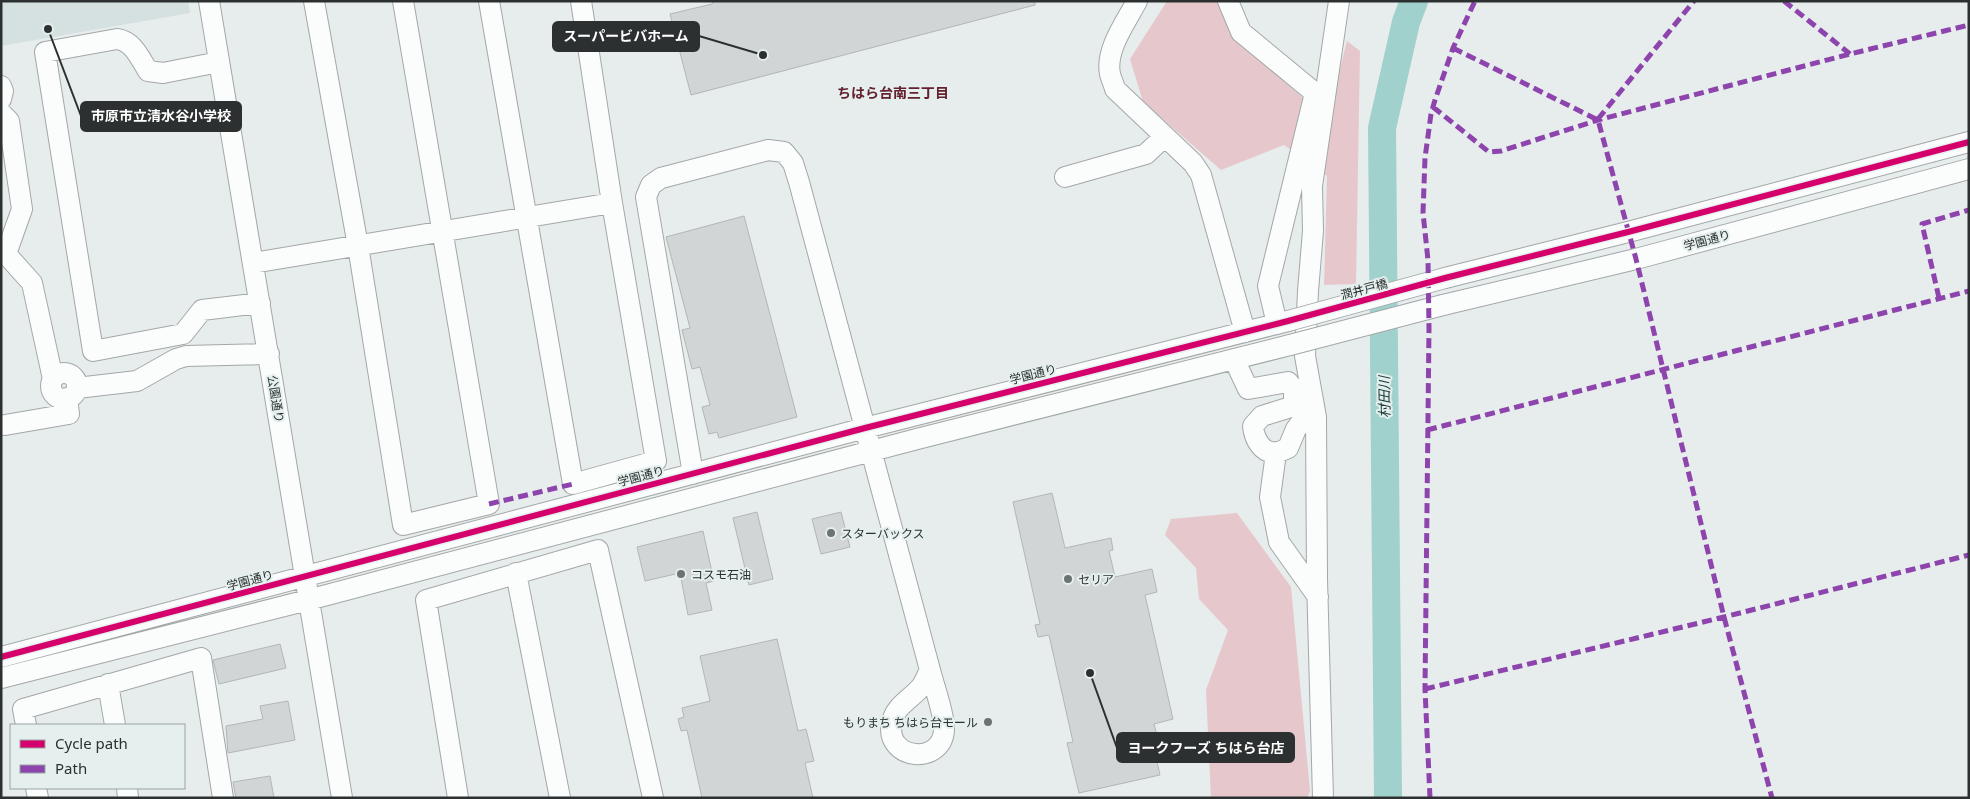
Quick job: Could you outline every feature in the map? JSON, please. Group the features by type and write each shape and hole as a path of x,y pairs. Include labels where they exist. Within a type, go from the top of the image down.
{"street":[{"name":"公園通り","path":"209,1 342,798"},
{"path":"314,1 358,246 404,525 489,504 403,1"},
{"path":"489,1 573,484 656,461 612,203 581,1"},
{"path":"1137,1 1115,43 1111,58 1110,73 1115,89 1193,163 1201,176 1245,332"},
{"path":"1228,1 1241,32 1315,93 1268,286 1283,322"},
{"path":"1323,798 1316,417 1305,356 1313,231 1312,186 1339,1"},
{"path":"219,62 163,73 148,71 135,50 123,40 117,39 45,52 93,351 183,334 202,310 260,303"},
{"path":"1,86 3,91 1,98"},
{"path":"1,113 9,121 22,209 4,255 32,283 53,379 61,373 66,373 75,378 69,414 5,425"},
{"path":"1065,177 1146,154 1164,137"},
{"name":"潤井戸橋","path":"1283,322 1969,142"},
{"path":"693,474 646,198 650,185 661,178 768,150 784,152 794,163 930,670"},
{"name":"学園通り","path":"1234,359 1443,305 1636,259 1969,169"},
{"path":"253,263 612,203"},
{"name":"学園通り","path":"1,657 865,428 1283,322"},
{"path":"72,393 137,381 176,359 186,356 269,354"},
{"path":"1,678 1234,359 1248,389 1288,382 1294,389 1294,406 1262,416 1254,426 1254,437 1263,449 1276,453 1288,448 1296,429 1305,417 1316,417"},
{"path":"1276,453 1270,497 1279,542 1318,597"},
{"path":"458,798 426,600 598,550 652,798"},
{"path":"516,573 560,798"},
{"path":"26,724 23,709 200,658 223,798"},
{"path":"108,684 116,724"}],"shaded area":[{"path":"1,1 188,1 190,13 1,46"},
{"path":"1167,1 1219,1 1240,44 1303,98 1334,92 1347,41 1360,51 1356,284 1324,285 1327,176 1284,145 1221,170 1143,102 1130,59"},
{"path":"1237,513 1291,587 1310,791 1307,798 1211,798 1206,690 1228,630 1199,599 1196,568 1165,535 1171,519"}],"building":[{"path":"713,1 1035,1 1035,5 691,95 670,14 712,4"},
{"path":"744,216 797,417 719,438 717,432 709,434 702,407 710,405 700,367 692,369 682,330 690,328 666,237"},
{"path":"1052,493 1065,548 1111,538 1113,550 1109,551 1115,577 1152,569 1157,592 1145,595 1173,719 1154,724 1158,739 1152,740 1160,775 1079,793 1067,743 1073,742 1049,635 1038,637 1035,625 1040,624 1013,502"},
{"path":"757,512 773,579 749,585 733,518"},
{"name":"スターバックス","path":"841,512 850,547 821,554 812,519"},
{"path":"703,531 714,581 706,583 712,610 688,615 680,573 645,581 637,547"},
{"path":"777,639 798,731 806,729 814,761 805,763 813,798 702,798 687,730 681,731 678,719 684,717 682,708 710,701 700,656"},
{"path":"280,644 286,668 219,684 213,660"},
{"path":"288,701 295,740 228,753 226,726 263,719 260,706"},
{"path":"270,776 274,798 236,798 233,782"}],"waterway":[{"name":"村田川","path":"1388,798 1382,128 1406,22 1414,1"}],"marked path":[{"path":"1430,798 1425,689 1429,328 1428,260 1423,213 1425,158 1431,114 1435,100 1453,48 1475,1"},
{"path":"1598,119 1694,1"},
{"path":"1784,1 1850,54"},
{"path":"1433,107 1489,152 1501,151 1598,120 1969,25"},
{"path":"1453,48 1598,120 1636,259 1724,617 1772,798"},
{"path":"1939,298 1922,224 1969,210"},
{"path":"1427,430 1969,291"},
{"path":"489,504 573,484"},
{"path":"1425,689 1724,617 1969,555"}],"cycle path":[{"path":"1,657 865,428 1288,321 1445,278 1969,142"}],"place":[{"name":"市原市立清水谷小学校","path":"48,29"},
{"name":"スーパービバホーム","path":"763,55"},
{"name":"スターバックス","path":"831,533"},
{"name":"コスモ石油","path":"681,574"},
{"name":"セリア","path":"1068,579"},
{"name":"ヨークフーズ ちはら台店","path":"1090,673"},
{"name":"もりまち ちはら台モール","path":"988,722"}],"district":[{"name":"ちはら台南三丁目","path":"893,92"}]}
